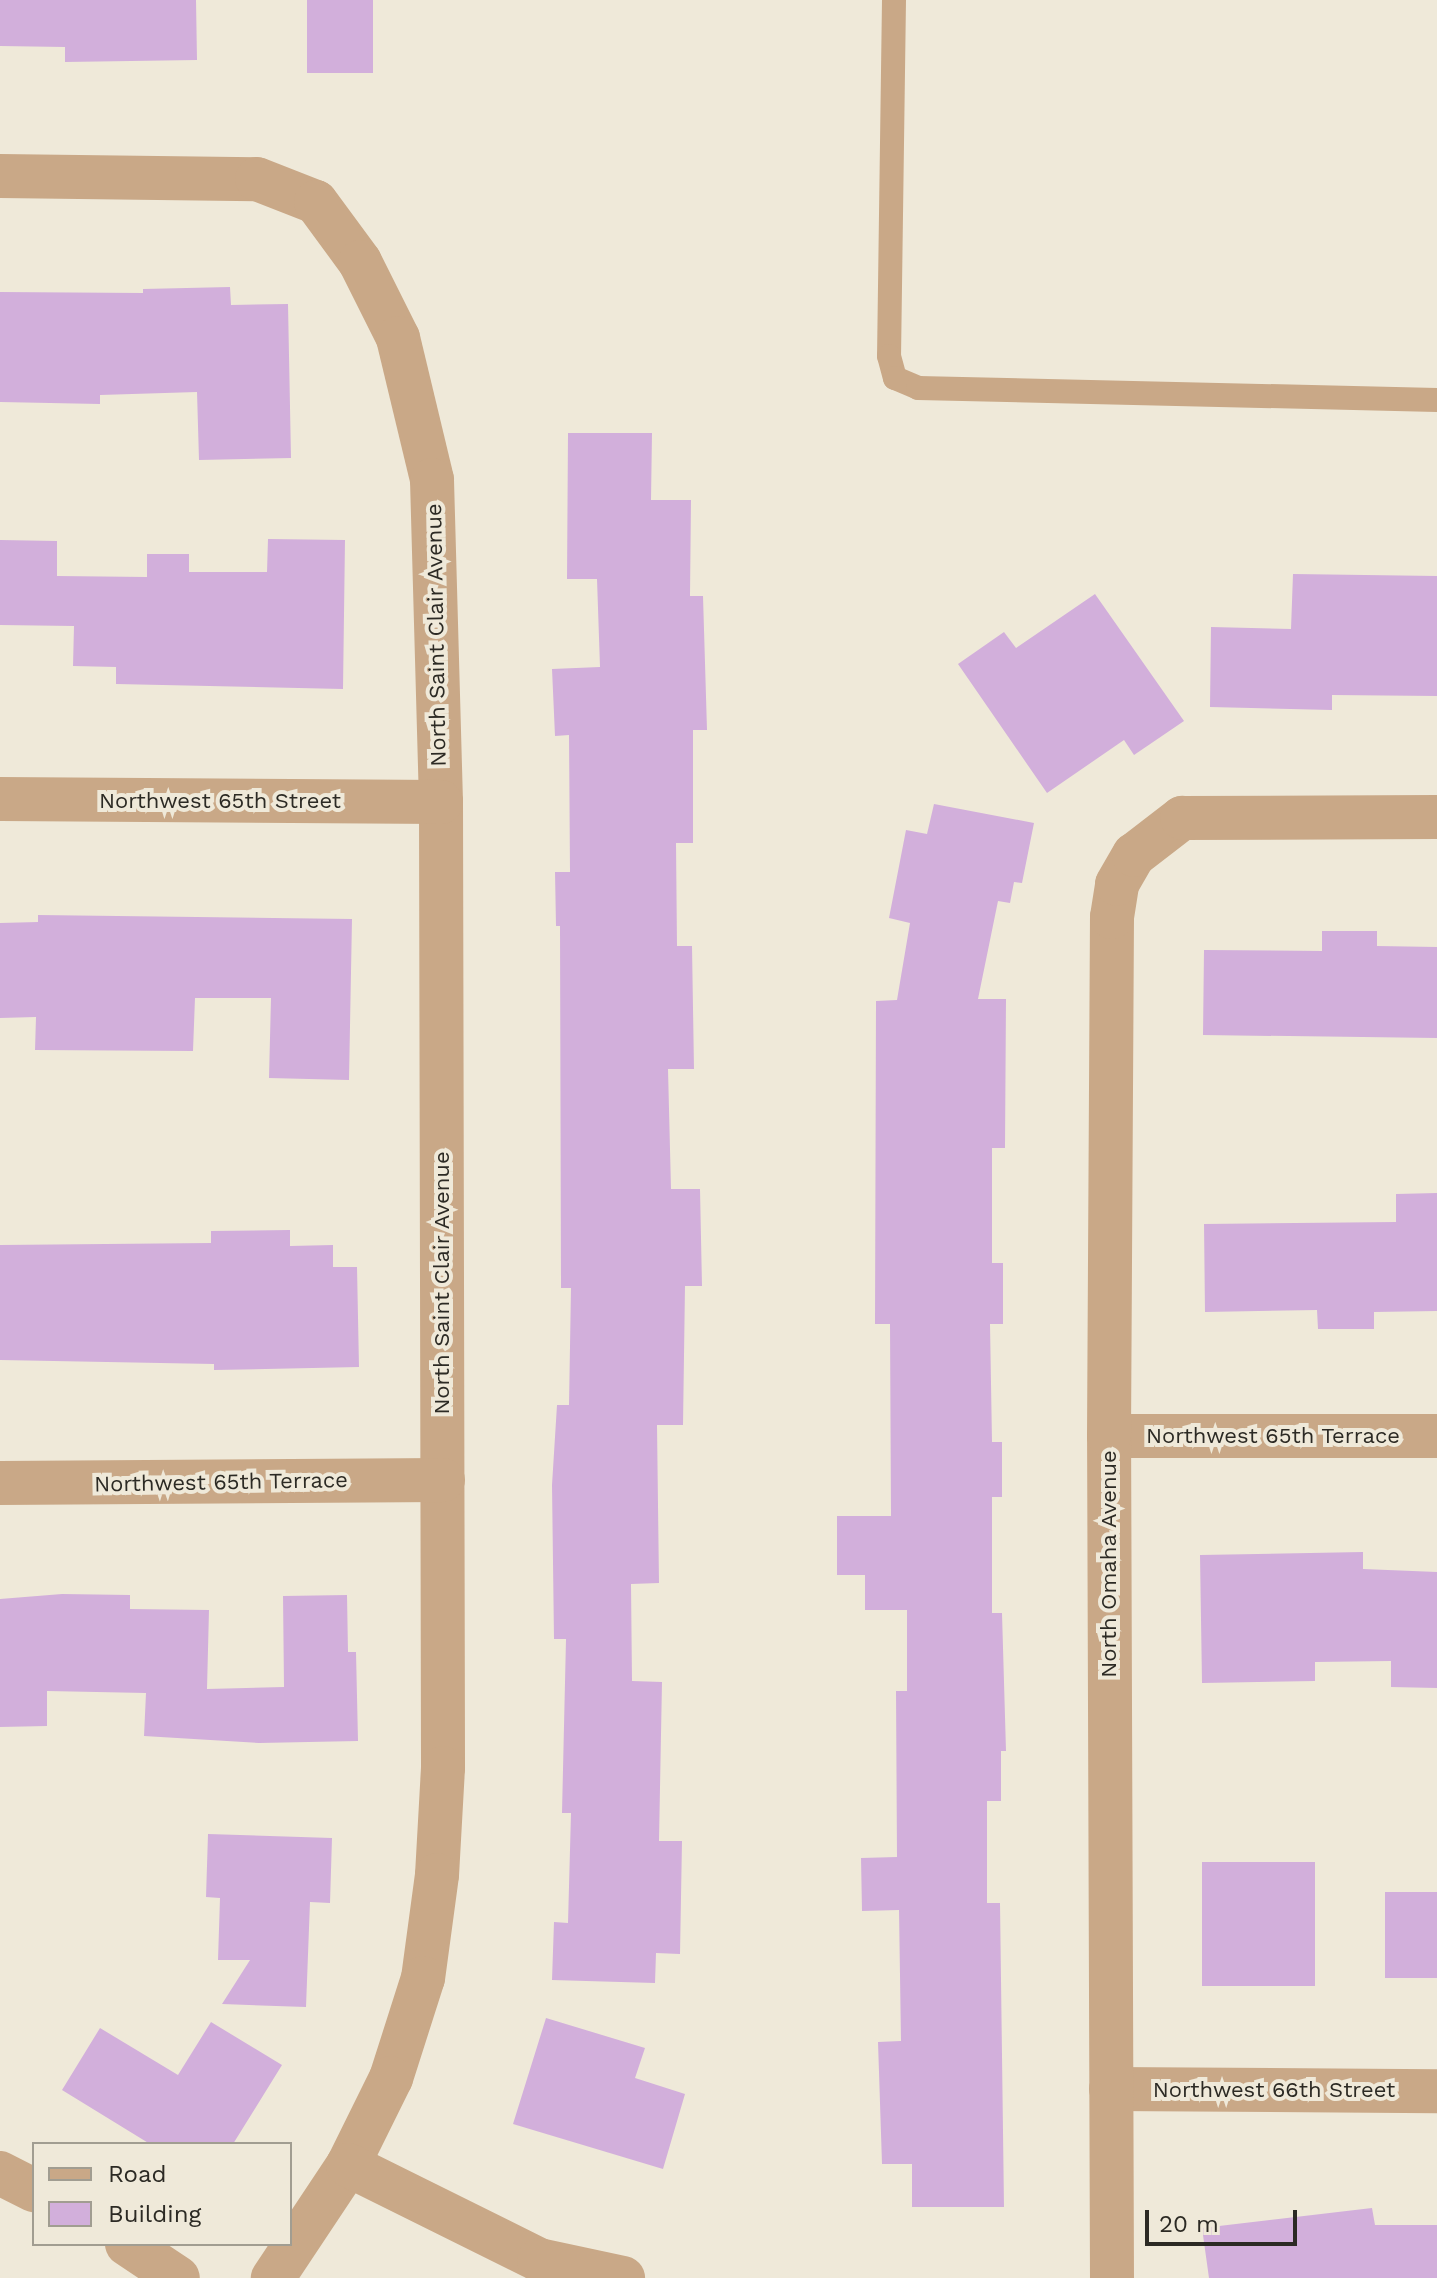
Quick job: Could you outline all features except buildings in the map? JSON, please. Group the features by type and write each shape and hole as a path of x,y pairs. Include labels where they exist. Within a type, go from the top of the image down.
{"street":[{"name":"North Saint Clair Avenue","path":"0,176 257,179 316,202 360,262 398,338 432,480 441,802 443,1480 443,1768 433,1904 423,1978 391,2078 348,2165 273,2278"},
{"name":"Northwest 65th Street","path":"0,799 441,802"},
{"name":"North Omaha Avenue","path":"1112,2278 1109,1436 1112,917 1117,884 1134,855 1182,818 1437,817"},
{"name":"Northwest 65th Terrace","path":"1109,1436 1437,1436"},
{"name":"Northwest 65th Terrace","path":"0,1483 443,1480"},
{"name":"Northwest 66th Street","path":"1111,2089 1437,2091"},
{"path":"348,2165 539,2260 623,2278"},
{"path":"0,2173 32,2189"},
{"path":"130,2246 178,2278"}],"lane":[{"path":"894,0 889,356 895,378 918,388 1437,400"}]}
